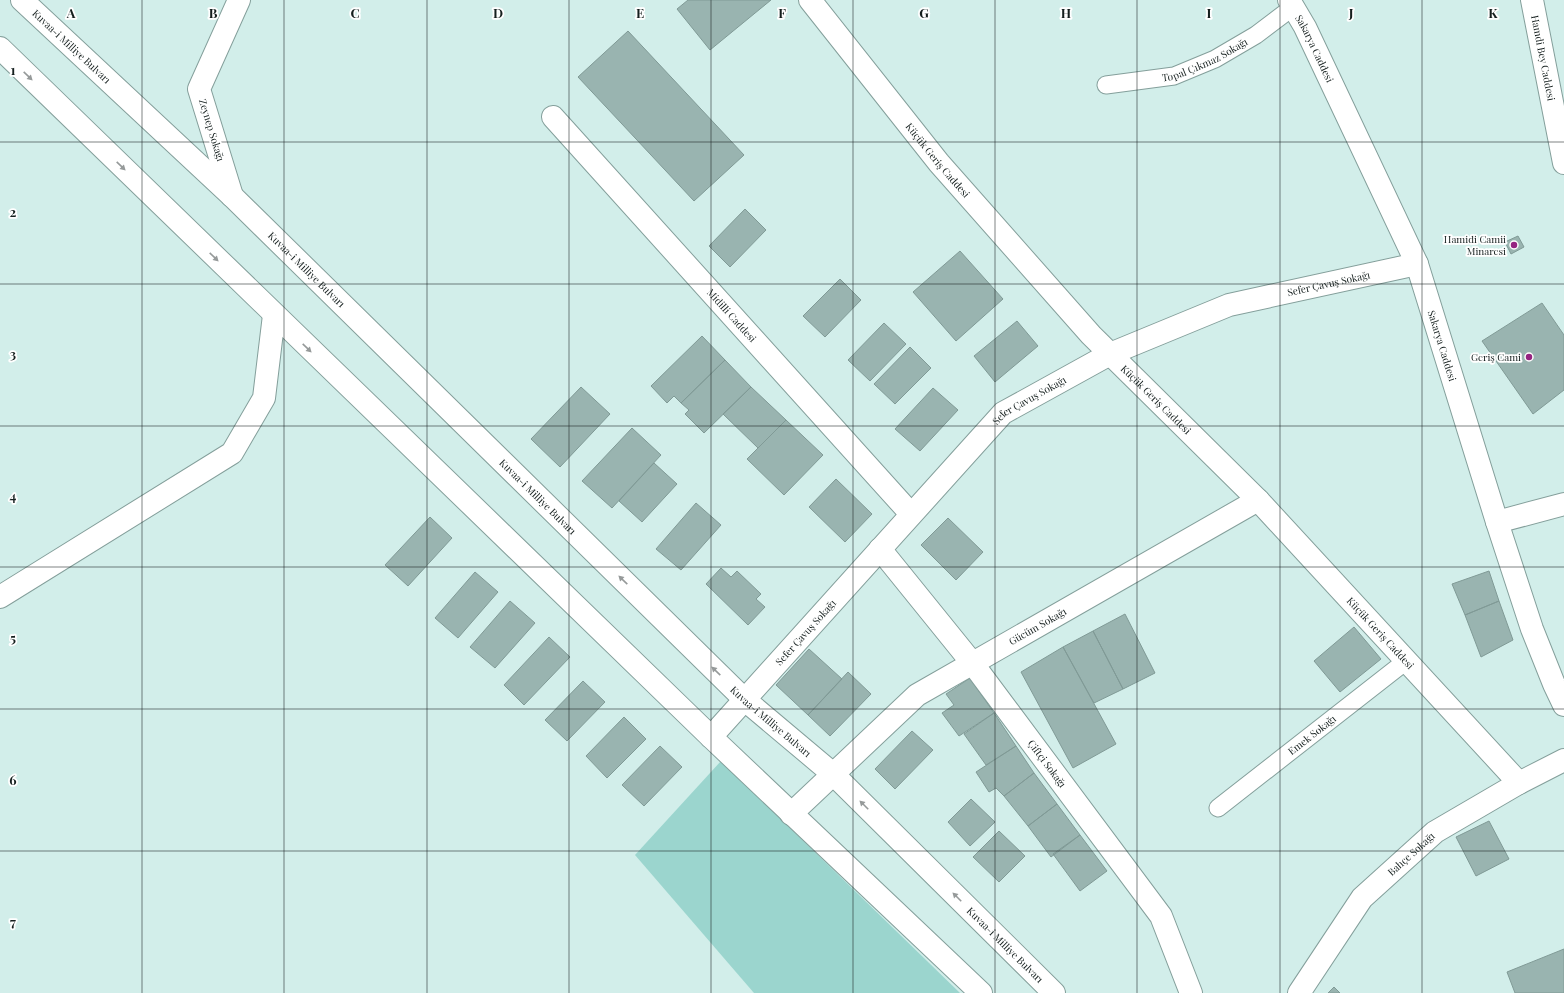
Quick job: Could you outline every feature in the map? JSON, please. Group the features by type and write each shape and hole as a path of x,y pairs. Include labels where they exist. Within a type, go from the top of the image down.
{"street":[{"name":"Kuvaa-i Milliye Bulvarı","path":"22,0 232,196 745,700 833,774 1054,993"},
{"name":"Zeynep Sokağı","path":"232,196 199,89 239,0"},
{"name":"Küçük Geriş Caddesi","path":"810,0 939,163 1091,335 1258,500 1519,783"},
{"name":"Hamdi Bey Caddesi","path":"1532,0 1564,163"},
{"name":"Sakarya Caddesi","path":"1291,4 1305,27 1417,264 1496,522 1532,629 1564,705"},
{"path":"0,48 711,737 981,993"},
{"name":"Midilli Caddesi","path":"553,117 911,514"},
{"name":"Sefer Çavuş Sokağı","path":"711,737 1003,413 1110,354 1229,304 1417,264"},
{"path":"0,597 232,453 264,398 274,315"},
{"name":"Gücüm Sokağı","path":"791,814 917,695 1258,500"},
{"path":"1496,522 1564,504"},
{"name":"Çiftçi Sokağı","path":"880,549 973,664 1161,916 1191,993"},
{"name":"Bahçe Sokağı","path":"1299,993 1362,898 1435,832 1519,783 1564,760"}],"lane":[{"name":"Topal Çıkmaz Sokağı","path":"1106,85 1174,76 1215,59 1249,39 1291,4"},
{"name":"Emek Sokağı","path":"1218,808 1406,661"}],"shaded area":[{"path":"721,761 960,993 754,993 635,855"}],"building":[{"path":"688,0 771,0 710,50 677,9"},
{"path":"628,31 744,155 694,201 578,77"},
{"path":"745,209 766,230 730,267 709,246"},
{"name":"Hamidi Camii Minaresi","path":"1518,236 1524,247 1511,254 1505,242"},
{"path":"960,251 1003,299 956,341 913,292"},
{"path":"840,279 861,300 825,337 803,316"},
{"name":"Geriş Cami","path":"1542,303 1564,335 1564,390 1533,414 1482,341"},
{"path":"1017,321 1038,346 995,382 974,356"},
{"path":"884,323 906,344 870,381 848,360"},
{"path":"702,336 725,360 681,403 674,396 667,403 651,386"},
{"path":"910,347 931,368 895,404 874,384"},
{"path":"725,360 751,387 704,433 685,414 689,410 681,403"},
{"path":"581,387 610,414 560,467 531,439"},
{"path":"751,387 786,420 758,448 723,414"},
{"path":"933,388 958,410 920,451 895,429"},
{"path":"786,420 823,455 784,495 747,459"},
{"path":"632,428 661,455 612,508 582,481"},
{"path":"654,463 677,484 642,522 619,501"},
{"path":"836,479 872,514 845,542 809,507"},
{"path":"696,503 721,525 681,570 656,549"},
{"path":"430,517 452,538 408,586 385,565"},
{"path":"948,518 983,552 956,580 921,545"},
{"path":"721,568 731,577 737,571 761,594 756,599 765,607 748,625 706,584"},
{"path":"1489,571 1499,601 1465,615 1452,584"},
{"path":"475,572 498,592 458,638 435,618"},
{"path":"510,601 535,623 495,668 470,647"},
{"path":"1499,601 1513,640 1481,657 1465,615"},
{"path":"1125,614 1155,673 1123,689 1093,631"},
{"path":"1354,627 1381,659 1340,692 1314,661"},
{"path":"1093,631 1123,689 1094,703 1063,647"},
{"path":"549,637 570,657 524,705 504,685"},
{"path":"1063,647 1116,744 1073,768 1021,672"},
{"path":"809,649 842,679 808,715 776,685"},
{"path":"848,672 871,694 830,736 808,715"},
{"path":"970,678 994,713 959,736 942,713 954,705 946,694"},
{"path":"583,681 605,702 567,741 545,720"},
{"path":"994,713 1016,746 986,765 964,734"},
{"path":"624,717 646,739 607,778 586,756"},
{"path":"912,731 933,750 895,789 875,769"},
{"path":"660,746 682,767 644,806 622,785"},
{"path":"1016,746 1034,773 1004,796 996,788 989,792 976,772"},
{"path":"1034,773 1057,804 1028,826 1004,796"},
{"path":"971,799 995,822 970,846 948,822"},
{"path":"1057,804 1080,835 1051,857 1028,826"},
{"path":"1489,821 1509,859 1476,876 1456,837"},
{"path":"999,831 1025,856 999,882 973,857"},
{"path":"1080,835 1107,871 1080,891 1053,854"},
{"path":"1564,949 1564,993 1515,993 1507,972"},
{"path":"1334,987 1340,993 1328,993"}],"place":[{"name":"Hamidi Camii Minaresi","path":"1514,245"},
{"name":"Geriş Cami","path":"1529,357"}]}
